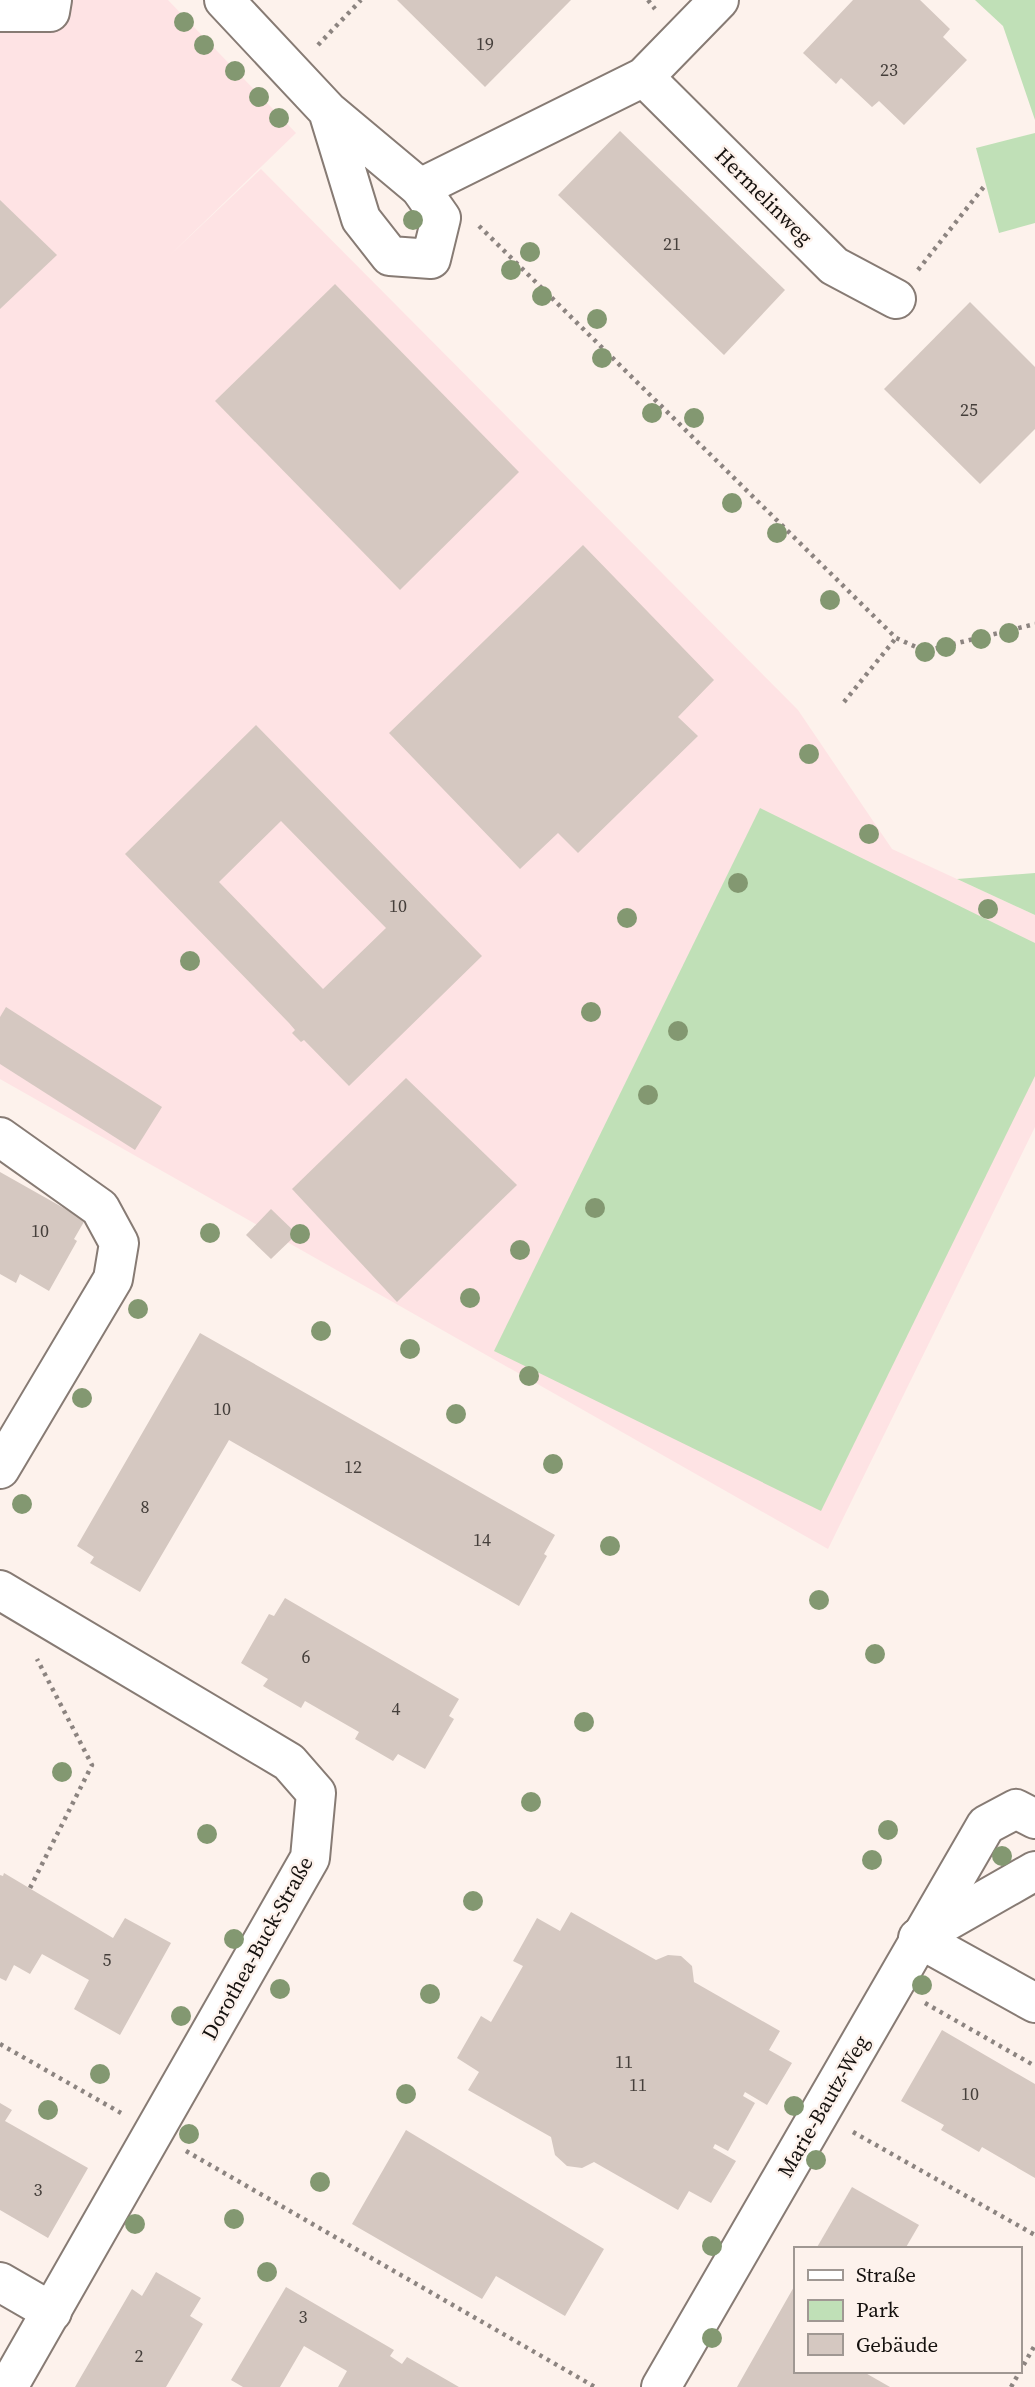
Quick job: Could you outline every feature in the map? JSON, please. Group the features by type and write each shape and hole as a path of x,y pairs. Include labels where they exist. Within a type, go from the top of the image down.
{"street":[{"path":"0,12 50,12 52,0"},
{"path":"224,0 328,111 420,188 441,218 431,259 390,256 361,219 328,111"},
{"path":"420,188 644,77 719,0"},
{"name":"Hermelinweg","path":"644,77 834,266 896,299"},
{"path":"0,1137 100,1208 119,1243 114,1279 0,1469"},
{"name":"Dorothea-Buck-Straße","path":"0,1590 289,1762 316,1793 310,1858 8,2387"},
{"name":"Marie-Bautz-Weg","path":"661,2387 918,1938 986,1825 1016,1809 1035,1819"},
{"path":"918,1938 1035,1871"},
{"path":"918,1938 1035,2003"},
{"path":"0,2282 52,2312"}],"path":[{"path":"292,72 361,0"},
{"path":"896,299 986,184"},
{"path":"473,219 896,638 925,651 1035,624"},
{"path":"844,702 896,638"},
{"path":"30,1888 92,1765 34,1653"},
{"path":"922,2001 1035,2066"},
{"path":"0,2044 595,2387"},
{"path":"819,2114 1035,2235"},
{"path":"1021,2370 1035,2345"}],"shaded area":[{"path":"0,0 168,0 296,133 168,257 261,169 798,710 892,849 1035,915 1035,1127 828,1549 0,1079"}],"green space":[{"path":"975,0 1035,0 1035,120 1003,26"},
{"path":"1035,133 1035,223 999,233 976,148"},
{"path":"760,808 1035,943 1035,1076 821,1511 494,1351"},
{"path":"1035,873 1035,915 957,879"}],"building":[{"path":"397,0 571,0 485,87"},
{"path":"853,0 920,0 950,29 943,37 967,60 904,125 879,101 872,107 841,78 836,84 803,53"},
{"path":"620,131 785,290 724,355 558,195"},
{"path":"0,200 57,255 0,309"},
{"path":"335,284 519,472 400,590 215,401"},
{"path":"970,302 1035,367 1035,429 980,484 884,389"},
{"path":"583,545 714,680 678,717 698,736 578,853 558,833 520,869 389,733"},
{"path":"256,725 482,956 349,1086 304,1040 301,1042 292,1033 295,1030 289,1023 125,854","holes":["281,821 386,928 323,989 219,882"]},
{"path":"6,1007 162,1107 135,1150 0,1064 0,1017"},
{"path":"406,1078 517,1185 397,1302 292,1189"},
{"path":"0,1172 85,1220 74,1239 77,1241 49,1291 20,1274 16,1283 0,1274"},
{"path":"271,1209 297,1234 271,1259 246,1235"},
{"path":"200,1333 555,1535 544,1554 547,1556 519,1606 229,1440 140,1592 90,1563 94,1557 77,1546"},
{"path":"285,1598 459,1699 449,1716 454,1719 425,1769 398,1754 393,1761 355,1739 359,1732 305,1701 301,1708 263,1686 268,1679 241,1663 269,1614 274,1616"},
{"path":"4,1873 113,1938 125,1918 171,1943 120,2035 74,2009 89,1980 42,1954 30,1974 14,1965 6,1981 0,1978 0,1875 3,1876"},
{"path":"571,1912 656,1960 668,1955 681,1956 692,1966 694,1982 780,2031 769,2050 792,2063 767,2105 745,2092 743,2096 755,2103 728,2151 715,2144 713,2148 736,2161 711,2203 689,2191 678,2210 594,2162 582,2168 567,2166 555,2155 551,2137 468,2090 479,2072 457,2058 481,2016 491,2022 523,1966 513,1961 537,1918 560,1931"},
{"path":"942,2030 1035,2084 1035,2178 982,2147 979,2152 941,2130 944,2125 901,2101"},
{"path":"0,2103 12,2110 5,2121 88,2168 48,2238 0,2210"},
{"path":"406,2130 604,2249 565,2316 496,2276 482,2299 352,2224"},
{"path":"852,2187 919,2225 906,2247 817,2247"},
{"path":"156,2272 201,2298 190,2316 203,2324 166,2387 75,2387 132,2289 142,2296"},
{"path":"286,2287 394,2350 390,2356 402,2364 407,2357 459,2387 338,2387 347,2371 304,2346 280,2387 243,2387 231,2380"},
{"path":"794,2287 794,2373 866,2373 890,2387 737,2387"}]}
